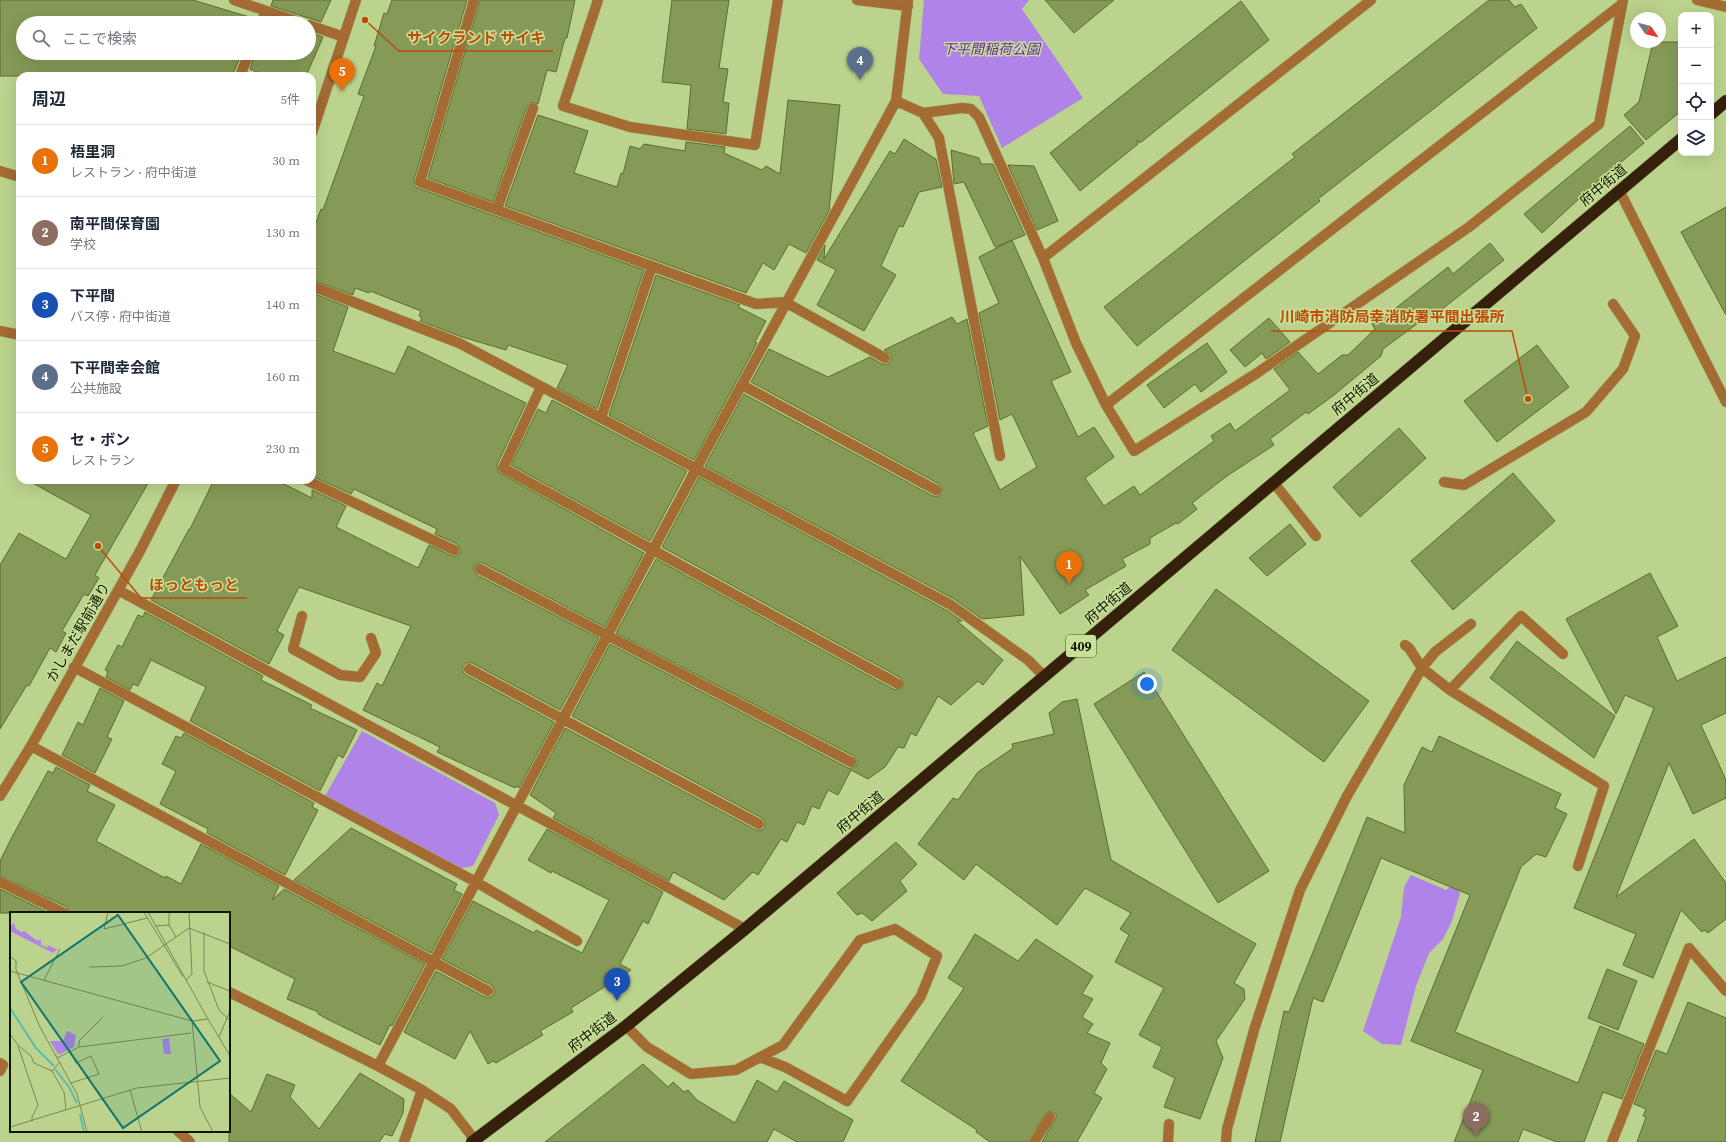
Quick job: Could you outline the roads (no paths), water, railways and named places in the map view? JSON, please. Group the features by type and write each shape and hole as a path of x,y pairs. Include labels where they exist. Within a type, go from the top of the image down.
{"highway":[{"path":"1714,111 1726,101"},
{"name":"府中街道","path":"473,1141 626,1026 745,929 1678,141"}],"street":[{"path":"234,0 281,16"},
{"path":"316,121 356,0"},
{"path":"474,0 420,182 756,304 785,302 885,358"},
{"path":"598,0 563,106 630,127 755,145 778,0"},
{"path":"378,1066 654,551 785,302 896,101 908,3 857,0"},
{"path":"1043,258 1371,0"},
{"path":"1697,0 1726,7"},
{"path":"922,113 971,108 979,117 1043,258 1076,342 1106,405 1134,451 1256,373 1469,227 1599,124 1622,2"},
{"path":"1106,405 1622,2"},
{"path":"264,16 266,11"},
{"path":"316,27 344,37"},
{"path":"242,72 246,60"},
{"path":"896,101 922,113 939,138 1000,456"},
{"path":"497,209 533,108"},
{"path":"0,171 16,176"},
{"path":"1619,190 1726,402"},
{"path":"601,418 652,266"},
{"path":"316,288 459,343 601,418 951,605 1028,660 1044,676"},
{"path":"1444,482 1464,485 1586,412 1623,369 1635,336 1614,304"},
{"path":"0,331 16,334"},
{"path":"742,385 936,490"},
{"path":"541,387 503,468 898,684"},
{"path":"1274,483 1316,536"},
{"name":"かしまだ駅前通り","path":"0,796 118,590 174,484"},
{"path":"314,484 454,550"},
{"path":"480,569 851,762"},
{"path":"118,590 745,929"},
{"path":"302,616 293,650 340,675 360,677 376,653 371,638"},
{"path":"1450,690 1521,616 1563,654"},
{"path":"1226,1142 1227,1129 1254,1030 1300,890 1347,796 1422,668 1435,652 1471,624"},
{"path":"1405,645 1409,648 1422,668 1450,690 1604,786 1578,866"},
{"path":"74,667 476,882 577,941"},
{"path":"469,669 759,824"},
{"path":"30,746 488,991"},
{"path":"0,882 62,912"},
{"path":"626,1026 647,1047 691,1074 736,1070 760,1057 783,1045 860,940 895,929 937,956 921,996 847,1101 785,1067 760,1057"},
{"path":"1612,1142 1688,948 1726,991"},
{"path":"230,992 378,1066 422,1090 451,1109 473,1141"},
{"path":"0,1063 4,1065 0,1071"},
{"path":"404,1142 422,1090"},
{"path":"1034,1142 1050,1117"},
{"path":"1168,1142 1170,1124"},
{"path":"179,1132 190,1142"}],"place":[{"name":"サイクランド サイキ","path":"365,20"},
{"name":"下平間幸会館","path":"860,80"},
{"name":"セ・ボン","path":"342,91"},
{"name":"川崎市消防局幸消防署平間出張所","path":"1528,399"},
{"name":"ほっともっと","path":"98,546"},
{"name":"梧里洞","path":"1069,584"},
{"name":"下平間","path":"617,1001"},
{"name":"南平間保育園","path":"1476,1136"}],"park label":[{"name":"下平間稲荷公園","path":"991,49"}]}
